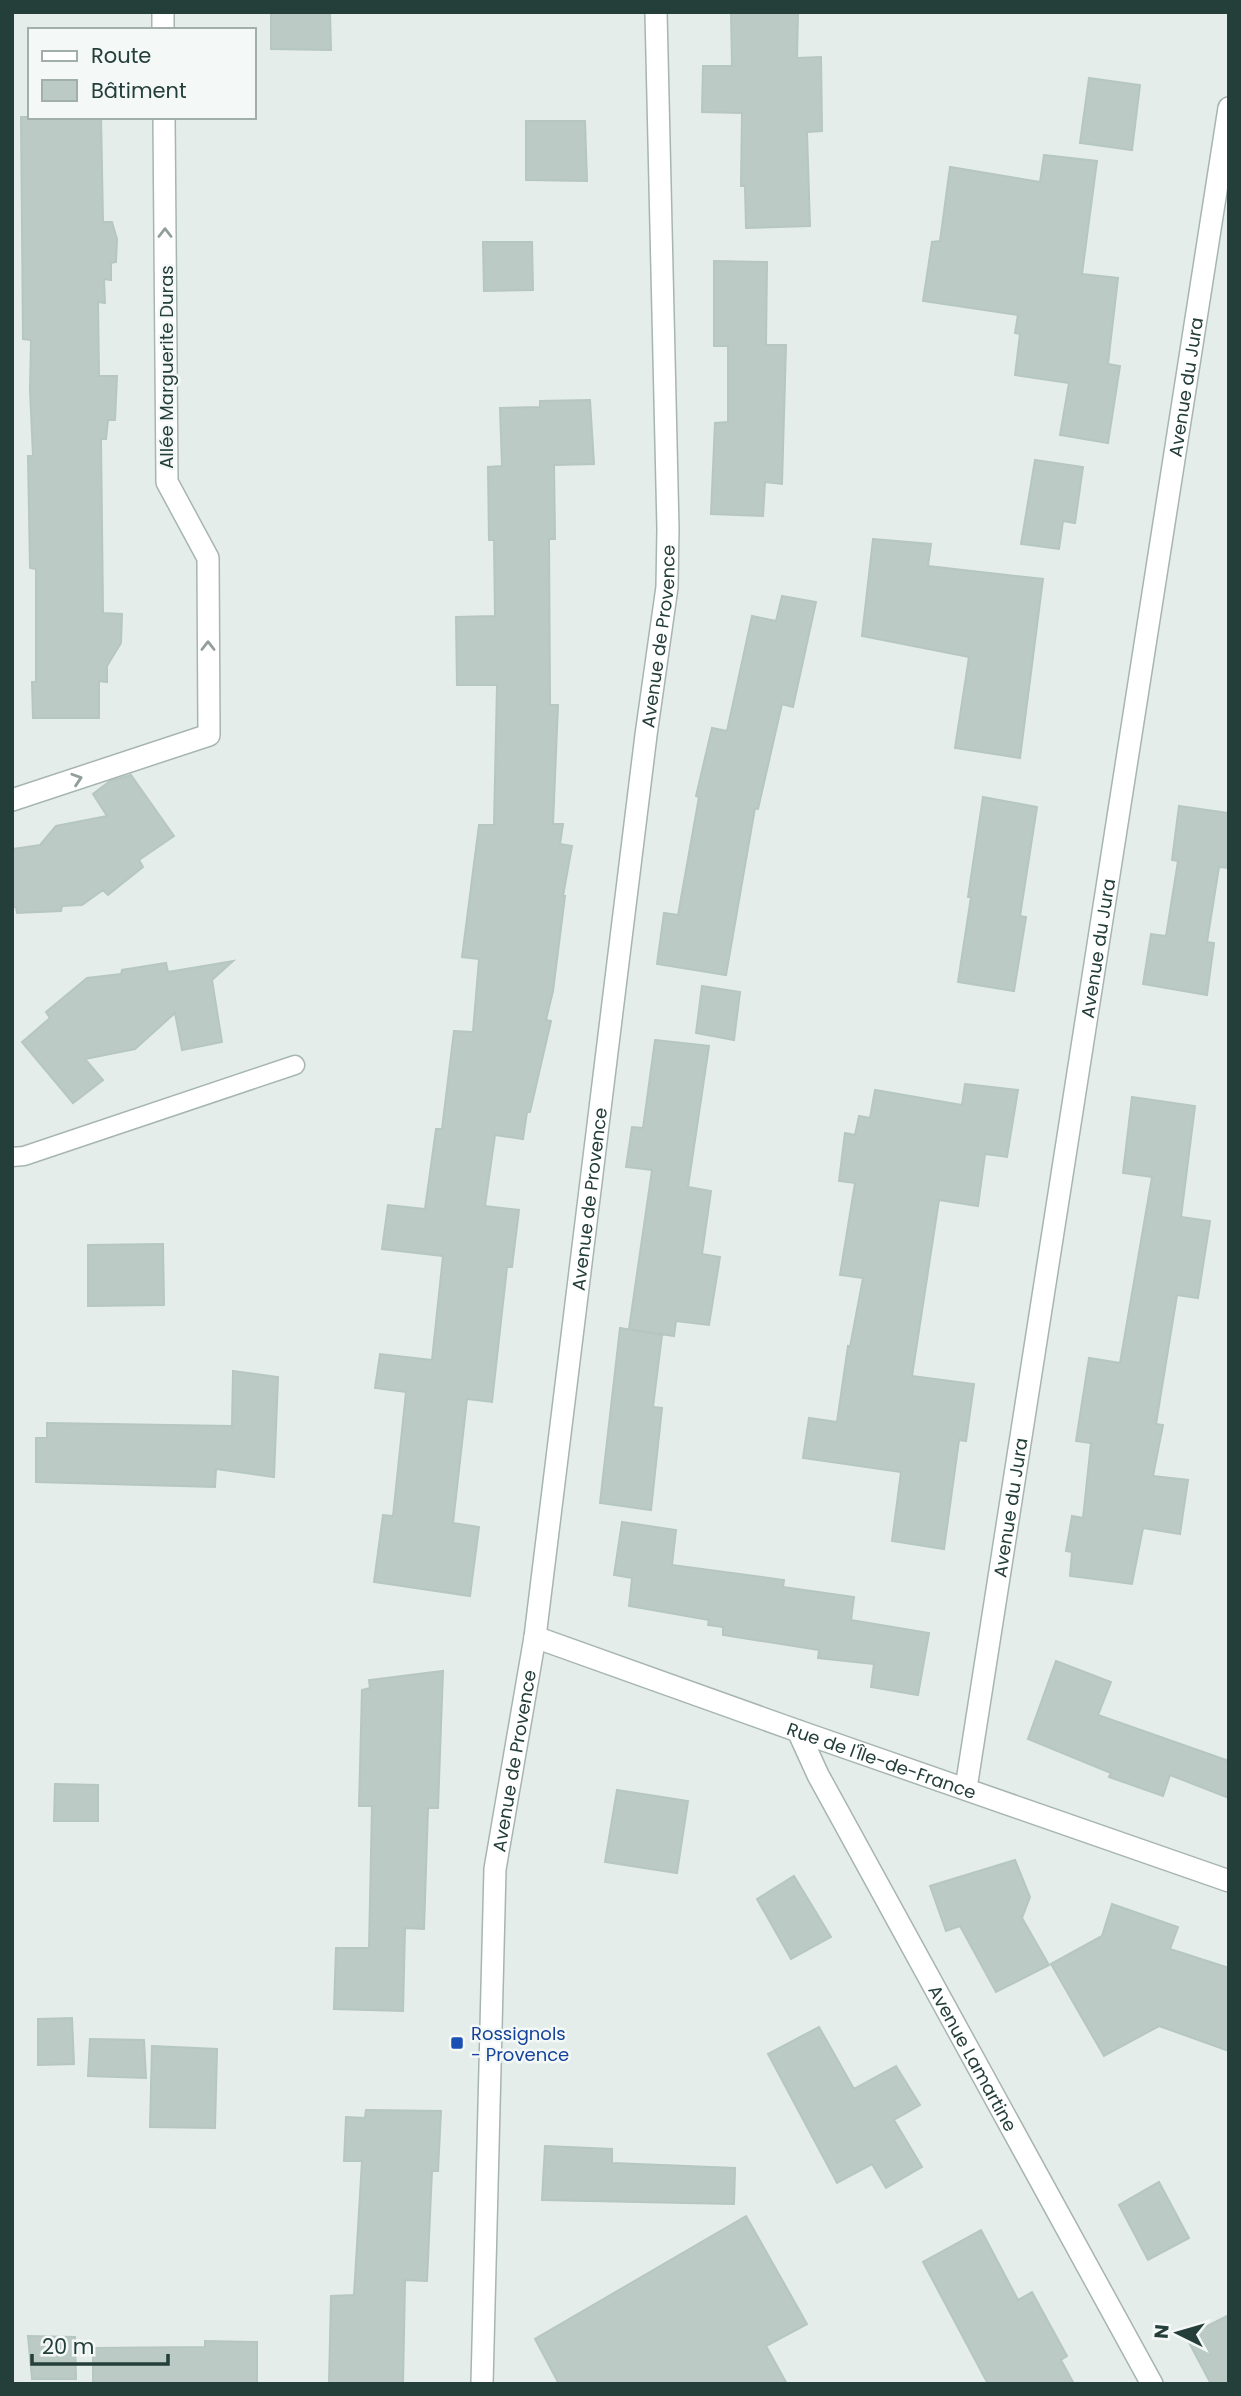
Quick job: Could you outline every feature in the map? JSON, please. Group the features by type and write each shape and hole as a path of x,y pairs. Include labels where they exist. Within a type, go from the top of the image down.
{"street":[{"name":"Avenue de Provence","path":"482,2384 495,1869 536,1637 667,587 668,516 656,12"},
{"name":"Avenue du Jura","path":"966,1788 1229,108"},
{"name":"Allée Marguerite Duras","path":"12,800 209,735 208,558 167,482 164,119"},
{"name":"Rue de l'Île-de-France","path":"536,1637 1229,1881"},
{"name":"Avenue Lamartine","path":"798,1731 818,1775 1152,2384"}],"lane":[{"path":"12,1157 37,1152 295,1065"}],"building":[{"path":"271,12 330,12 331,50 271,49"},
{"path":"731,12 798,12 797,58 821,57 822,131 807,132 810,226 746,228 745,186 741,186 742,113 702,112 703,66 732,66"},
{"path":"1089,78 1140,85 1132,150 1080,143"},
{"path":"21,117 101,119 103,222 112,222 117,239 116,262 111,263 111,280 104,279 105,303 98,302 99,376 117,376 115,420 108,420 106,439 101,439 103,613 122,614 121,643 107,666 107,682 99,681 99,718 33,718 32,682 36,682 36,569 30,568 28,456 33,456 31,340 23,339"},
{"path":"526,121 585,121 587,181 526,180"},
{"path":"1044,155 1097,161 1082,274 1118,278 1108,364 1120,366 1108,443 1060,435 1069,383 1015,375 1020,334 1015,333 1018,315 923,301 932,242 940,241 950,167 1040,182"},
{"path":"483,242 532,242 533,290 484,291"},
{"path":"714,261 767,262 766,345 786,345 782,484 765,482 763,516 711,514 715,423 728,422 728,346 714,346"},
{"path":"590,400 594,464 554,465 555,539 549,539 550,705 558,705 553,824 563,824 560,844 572,846 563,896 553,991 546,1020 551,1021 530,1112 527,1112 523,1139 495,1135 485,1206 519,1210 512,1267 507,1267 492,1402 467,1399 453,1523 479,1527 470,1596 374,1582 383,1515 393,1516 406,1392 375,1388 380,1354 432,1360 443,1256 382,1249 388,1205 425,1209 436,1129 442,1129 454,1031 473,1032 479,959 462,957 479,825 494,825 497,685 457,685 456,617 495,616 494,540 489,540 488,467 502,466 500,408 540,407 540,401"},
{"path":"1035,460 1083,467 1075,523 1063,521 1059,549 1021,544"},
{"path":"873,539 931,544 928,566 1043,579 1020,758 955,748 969,657 862,636"},
{"path":"782,596 816,602 793,707 782,704 758,809 755,808 726,975 657,964 664,913 678,915 699,797 696,796 712,728 727,731 752,616 776,621"},
{"path":"131,775 174,836 139,860 143,867 108,895 103,890 82,905 62,906 61,911 17,913 16,907 12,907 12,849 40,845 56,826 107,816 93,794 110,781"},
{"path":"983,797 1037,807 1020,916 1026,917 1014,991 958,982"},
{"path":"1179,806 1229,813 1229,868 1219,867 1207,942 1214,943 1207,995 1143,984 1151,934 1166,936 1178,861 1172,860"},
{"path":"233,961 212,980 222,1042 182,1050 175,1013 135,1049 85,1059 103,1080 73,1103 22,1042 50,1018 46,1012 87,978 121,974 122,970 166,963 168,972"},
{"path":"702,986 740,992 734,1040 696,1033"},
{"path":"655,1040 709,1046 688,1187 711,1191 702,1254 720,1257 709,1325 676,1321 674,1336 629,1329 652,1170 626,1167 632,1127 643,1128"},
{"path":"965,1084 1018,1090 1007,1157 985,1154 978,1206 939,1200 912,1376 974,1384 966,1441 959,1440 944,1549 892,1541 901,1472 803,1458 809,1418 837,1422 848,1346 850,1347 863,1278 840,1275 855,1183 839,1181 845,1133 855,1135 859,1116 870,1118 875,1090 962,1105"},
{"path":"1132,1097 1195,1106 1181,1217 1210,1221 1198,1298 1177,1295 1156,1424 1163,1425 1153,1476 1188,1480 1180,1534 1143,1528 1132,1584 1070,1576 1072,1552 1066,1551 1072,1516 1083,1518 1091,1443 1076,1441 1089,1358 1120,1363 1152,1177 1123,1173"},
{"path":"163,1244 164,1305 88,1306 88,1245"},
{"path":"620,1328 662,1335 653,1407 662,1408 651,1510 600,1503"},
{"path":"233,1371 278,1377 274,1477 216,1469 215,1487 36,1482 36,1438 47,1438 47,1423 232,1426"},
{"path":"622,1522 676,1530 672,1565 784,1580 783,1587 854,1597 851,1620 929,1633 918,1695 871,1687 874,1664 818,1658 819,1650 723,1635 723,1627 708,1625 709,1620 629,1606 632,1578 614,1575"},
{"path":"1056,1661 1111,1682 1098,1715 1229,1761 1229,1798 1170,1775 1163,1796 1109,1777 1111,1773 1028,1739"},
{"path":"443,1671 438,1808 428,1808 424,1929 405,1928 403,2011 334,2009 336,1948 369,1948 372,1806 359,1806 362,1690 370,1688 369,1680"},
{"path":"55,1784 98,1785 98,1821 54,1821"},
{"path":"617,1790 688,1801 677,1873 605,1862"},
{"path":"1015,1860 1030,1897 1022,1918 1049,1965 996,1992 960,1926 946,1931 930,1886"},
{"path":"794,1876 831,1937 791,1959 757,1899"},
{"path":"1112,1904 1178,1927 1170,1949 1229,1968 1229,2051 1159,2026 1104,2056 1051,1964 1102,1936"},
{"path":"72,2018 74,2064 38,2065 38,2019"},
{"path":"819,2027 854,2089 896,2066 920,2105 894,2120 922,2167 886,2188 872,2164 837,2183 768,2054"},
{"path":"90,2039 144,2040 146,2078 88,2076"},
{"path":"152,2046 217,2049 215,2128 150,2127"},
{"path":"366,2110 441,2111 438,2171 432,2171 427,2281 405,2280 403,2384 329,2384 331,2296 354,2295 362,2161 344,2161 346,2117 365,2118"},
{"path":"545,2146 612,2149 612,2163 735,2168 734,2204 542,2200"},
{"path":"1159,2182 1189,2238 1148,2260 1119,2205"},
{"path":"746,2216 807,2324 766,2346 787,2384 559,2384 535,2339"},
{"path":"981,2230 1018,2300 1032,2292 1067,2356 1061,2360 1074,2384 988,2384 923,2262"},
{"path":"1229,2315 1229,2384 1211,2384 1186,2337"},
{"path":"28,2336 75,2337 76,2379 32,2379"},
{"path":"205,2341 257,2342 257,2384 93,2384 93,2348 205,2347"}],"place":[{"name":"Rossignols - Provence","path":"457,2043"}]}
